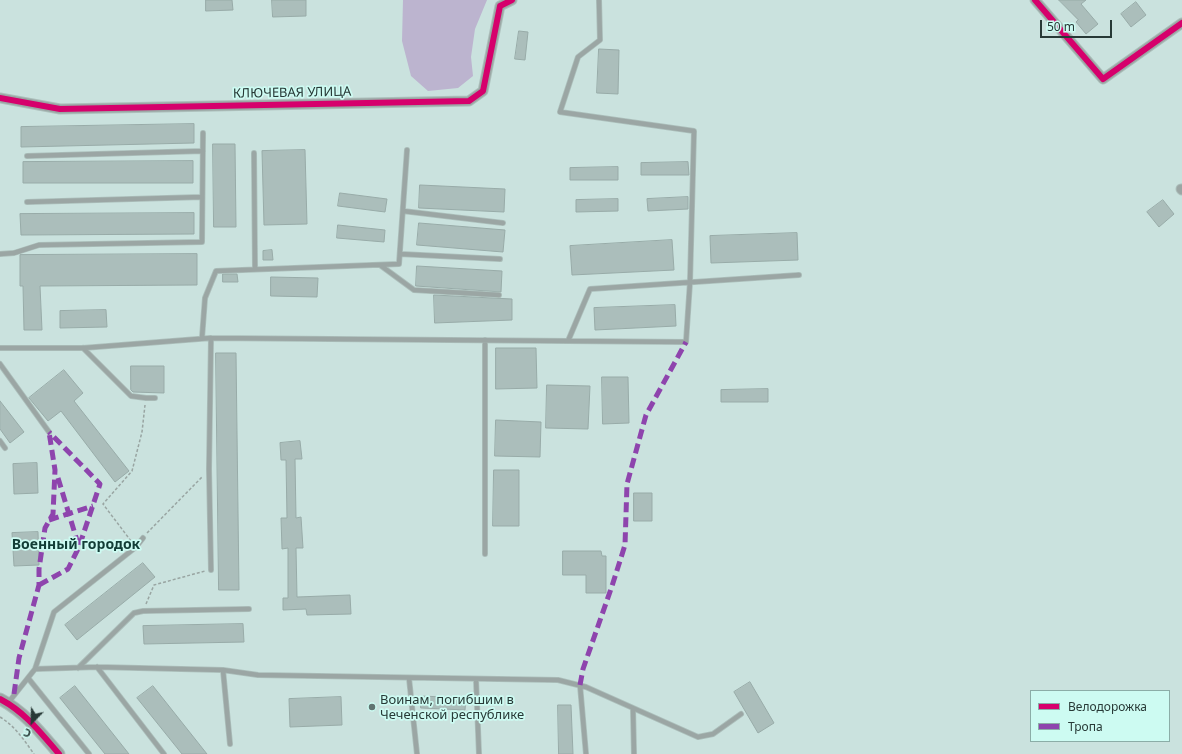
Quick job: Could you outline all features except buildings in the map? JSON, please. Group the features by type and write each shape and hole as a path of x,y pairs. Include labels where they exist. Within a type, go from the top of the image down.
{"street":[{"name":"КЛЮЧЕВАЯ УЛИЦА","path":"0,98 60,109 469,101 483,91 500,6 512,0"},
{"path":"1035,0 1103,79 1182,23"},
{"path":"4,701 22,713 59,754"}],"lane":[{"path":"0,348 83,348 202,338 686,342 690,282 694,131 560,112 578,57 600,40 599,0"},
{"path":"0,254 14,253 39,245 202,242 203,133"},
{"path":"202,338 205,298 216,271 399,264 407,150"},
{"path":"27,156 203,151"},
{"path":"254,153 255,269"},
{"path":"27,202 202,197"},
{"path":"403,211 502,223"},
{"path":"400,254 500,259"},
{"path":"380,265 414,290 499,295"},
{"path":"568,341 590,289 798,275"},
{"path":"211,338 211,570"},
{"path":"484,340 485,554"},
{"path":"83,348 131,396 155,398"},
{"path":"0,364 49,432"},
{"path":"0,441 4,448"},
{"path":"4,701 35,670 54,612 136,547 143,538"},
{"path":"78,668 134,613 143,611 249,609"},
{"path":"35,670 97,667 222,670 258,675 558,680 580,685 698,737 713,734 741,714"},
{"path":"97,667 164,754"},
{"path":"222,670 230,744"},
{"path":"28,678 89,754"},
{"path":"409,678 417,754"},
{"path":"476,679 480,754"},
{"path":"580,685 586,754"},
{"path":"633,708 634,754"}],"path":[{"path":"136,547 103,504 132,471 142,432 146,398"},
{"path":"143,538 210,469"},
{"path":"143,611 154,585 211,570"},
{"path":"0,717 7,721 22,737 34,754"}],"shaded area":[{"path":"403,0 487,0 475,29 471,57 473,76 458,88 428,91 411,76 402,41"}],"marked path":[{"path":"580,685 583,669 625,545 627,484 646,415 686,342"},
{"path":"39,585 68,569 79,547 100,484 49,432"},
{"path":"14,694 19,658 39,585 39,569 45,528 53,514 55,470 49,432"},
{"path":"58,478 79,547"},
{"path":"49,520 93,506"}],"cycle path":[{"path":"0,98 60,109 469,101 483,91 500,6 512,0"},
{"path":"1035,0 1103,79 1182,23"},
{"path":"0,699 9,704 25,717 59,754"}],"place":[{"name":"Воинам, погибшим в Чеченской республике","path":"372,707"}],"district":[{"name":"Военный городок","path":"76,545"}]}
